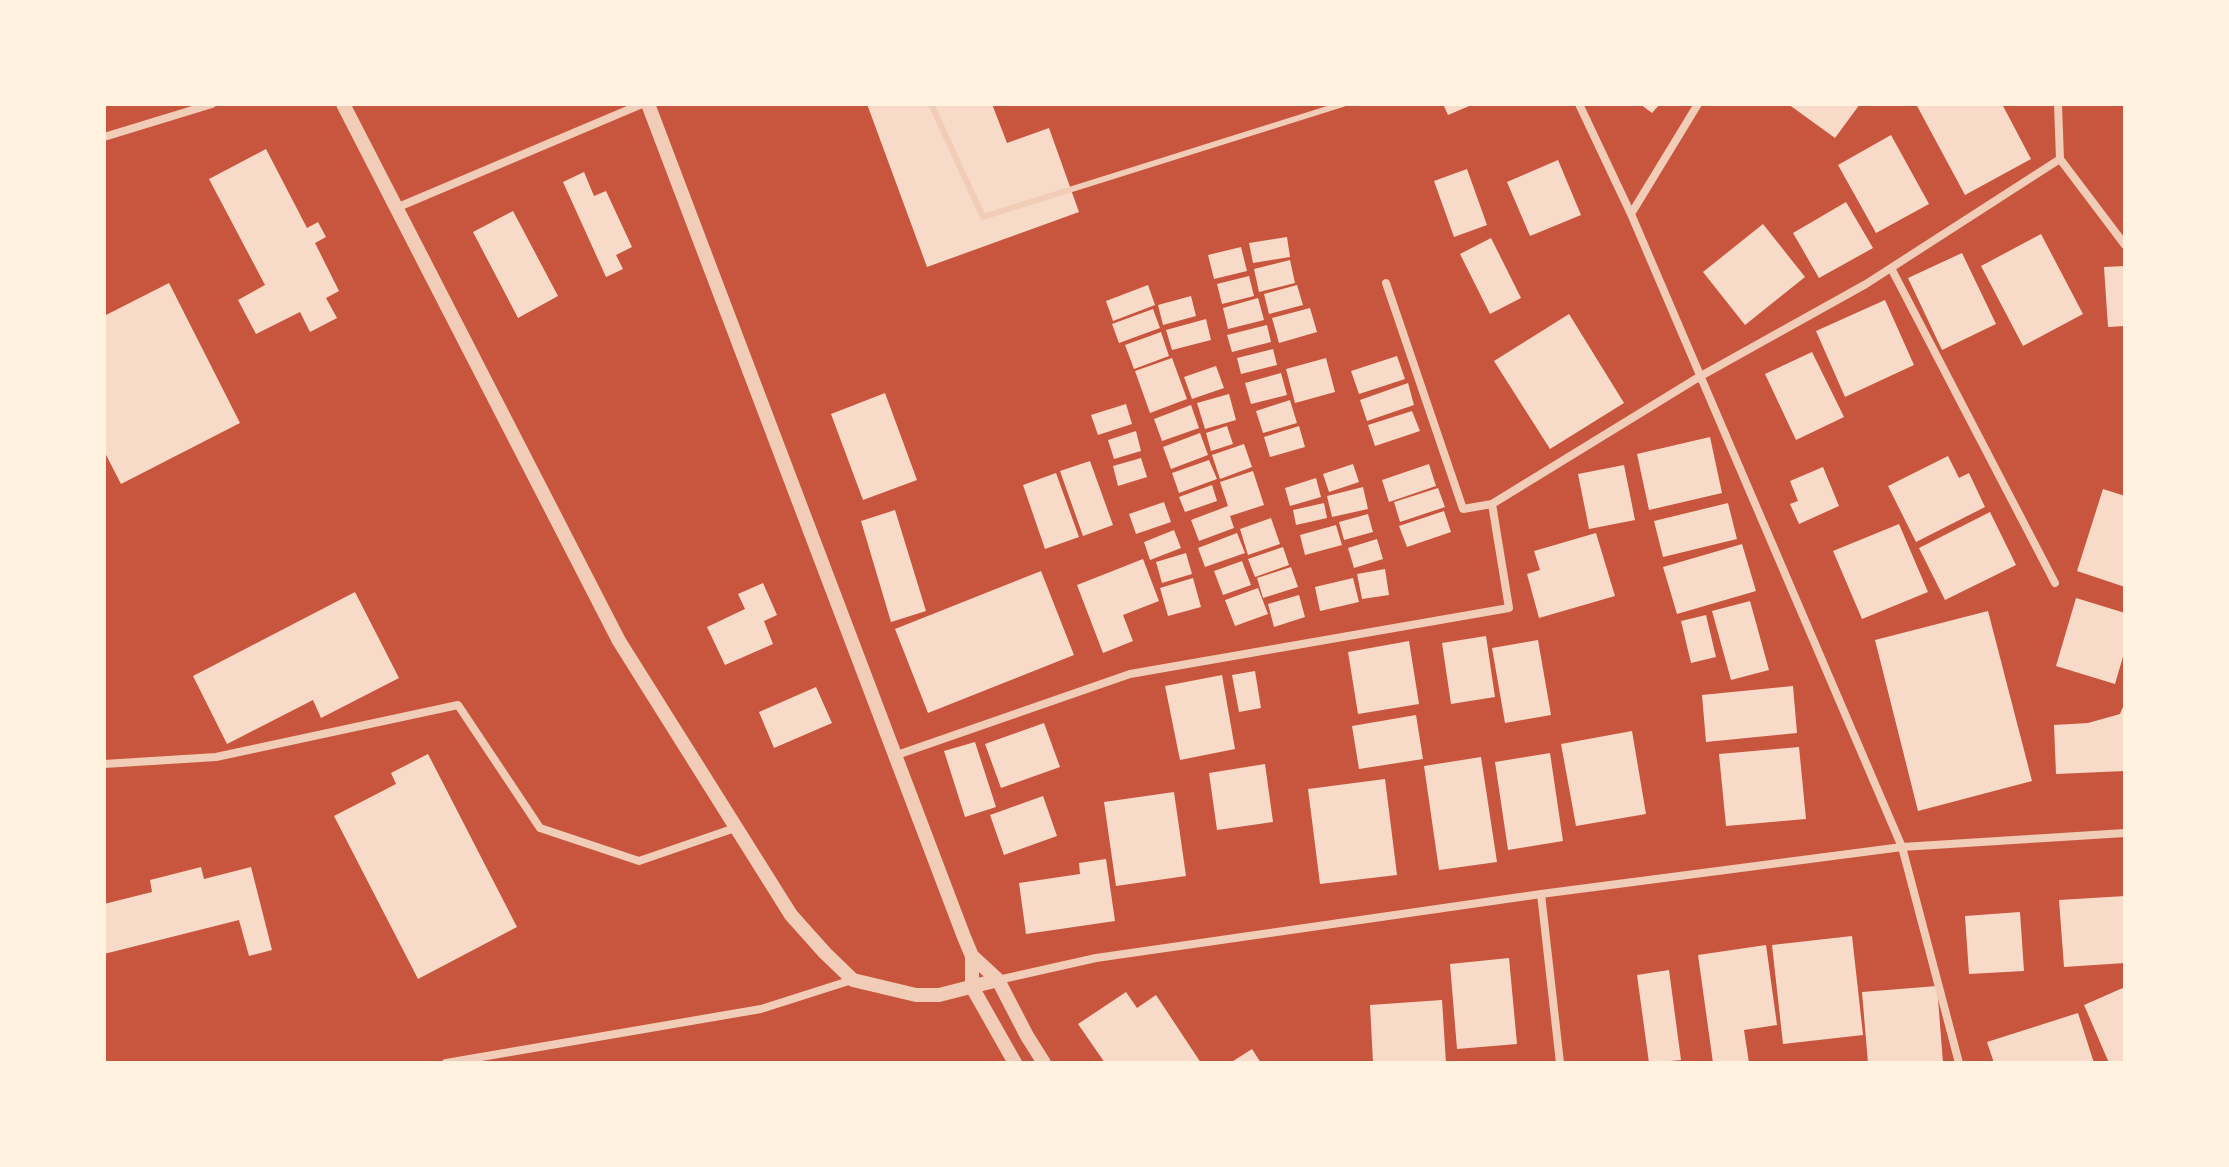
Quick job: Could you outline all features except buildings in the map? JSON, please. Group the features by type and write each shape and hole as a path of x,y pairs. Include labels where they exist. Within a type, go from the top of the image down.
{"street":[{"path":"104,137 212,104"},
{"path":"343,104 619,641 791,915 853,980 916,995 939,995 1096,958 1541,894 1902,847 2125,833"},
{"path":"396,208 642,104"},
{"path":"648,104 972,956 972,987 1015,1063"},
{"path":"1579,104 1631,214 1902,847 1959,1063"},
{"path":"1631,214 1698,104"},
{"path":"2058,104 2060,159 2125,245"},
{"path":"1386,283 1463,509 1492,504 1699,377 1891,268 2060,159"},
{"path":"1891,268 2055,583"},
{"path":"894,756 1130,674 1509,608 1492,504"},
{"path":"104,764 216,757 458,705 540,828 639,861 735,828"},
{"path":"1541,894 1560,1063"},
{"path":"972,956 998,980 1044,1063"},
{"path":"446,1063 761,1009 853,980"}],"lane":[{"path":"931,104 983,217 1343,104"}]}
